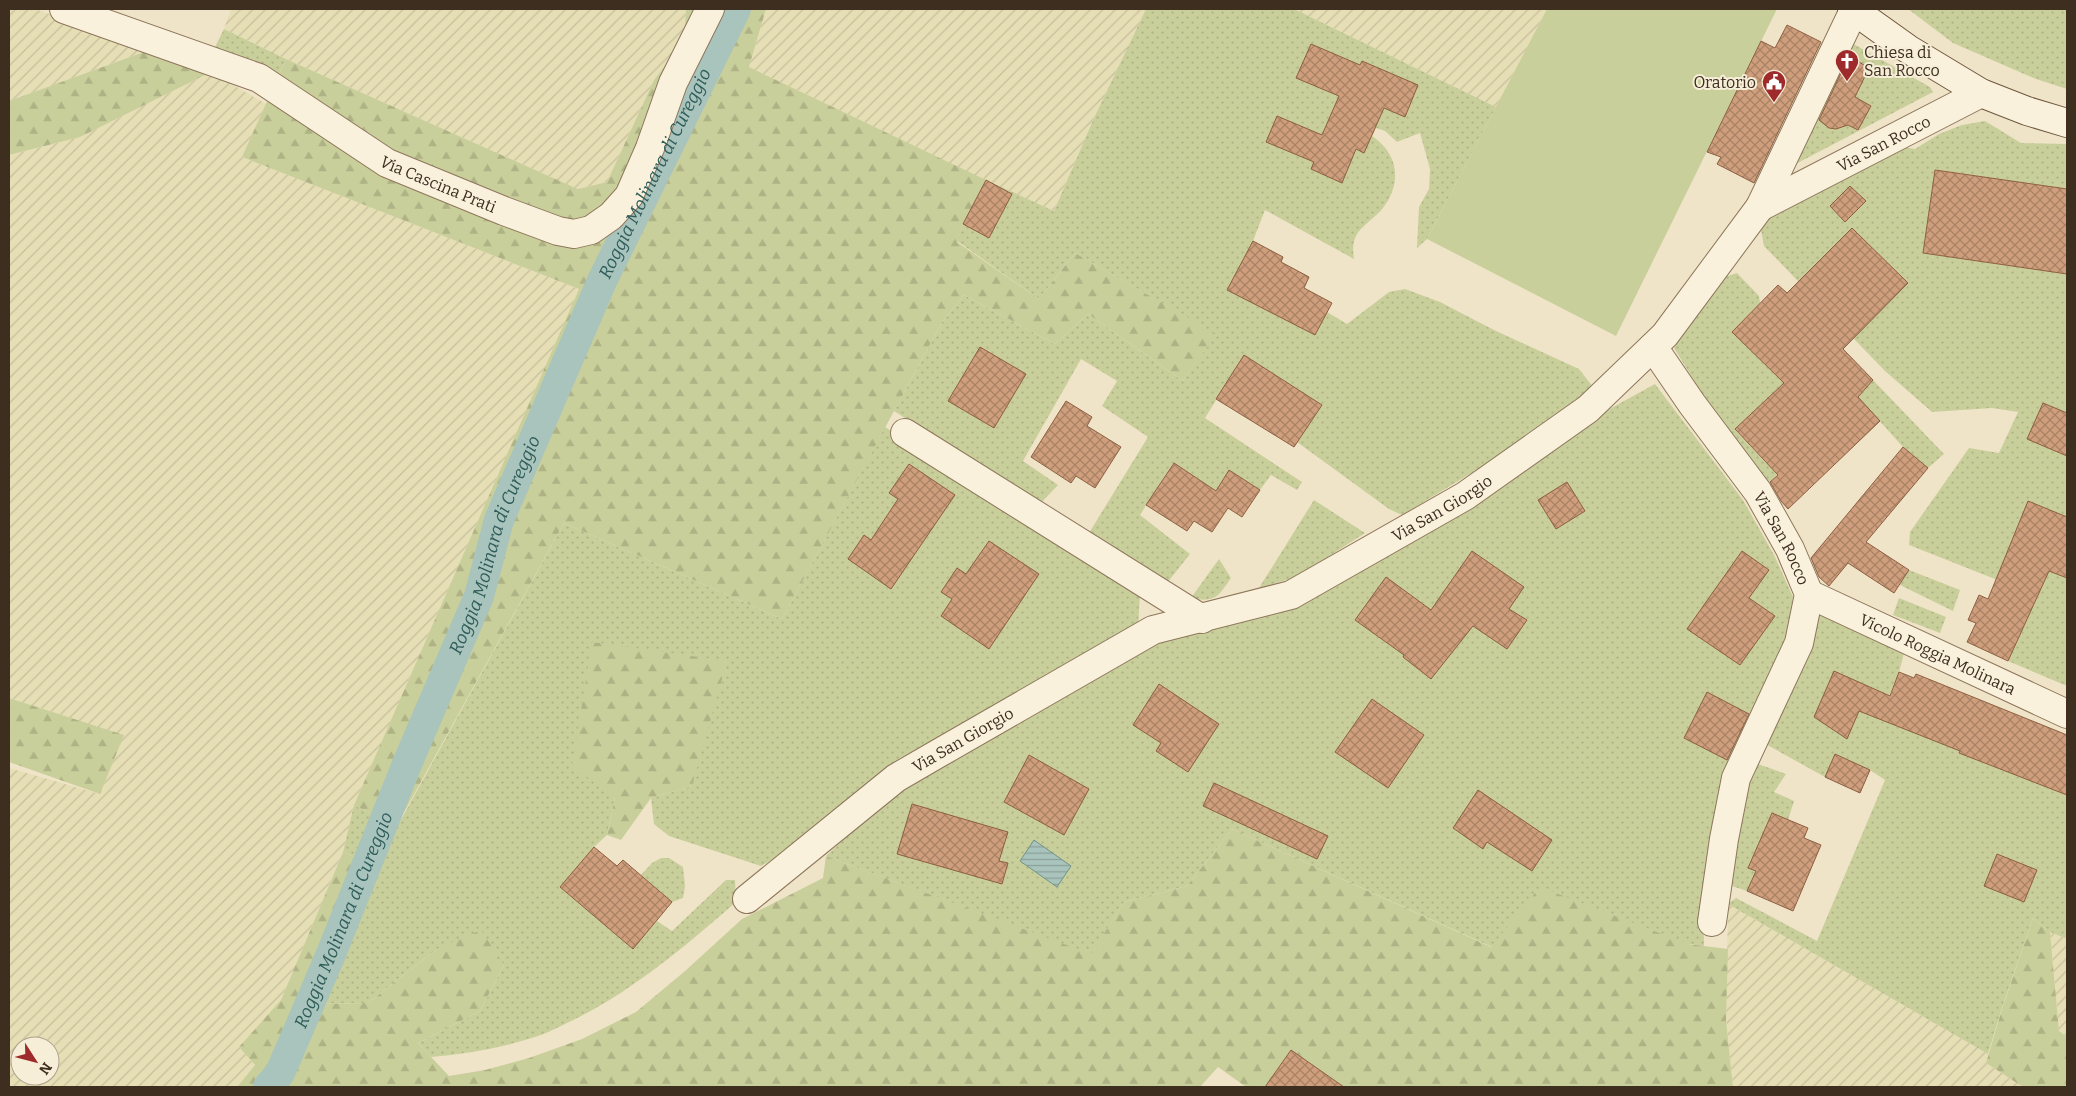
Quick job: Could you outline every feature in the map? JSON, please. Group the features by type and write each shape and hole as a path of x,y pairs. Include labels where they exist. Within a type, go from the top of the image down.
{"street":[{"name":"Via Cascina Prati","path":"64,9 259,78 387,163 504,211 558,231 574,234 591,230 611,216 628,196 650,148 673,83 710,9"},
{"path":"1864,13 1981,93 2027,112 2067,123"},
{"name":"Via San Rocco","path":"1712,922 1724,839 1736,778 1799,643 1808,594 1790,550 1758,492 1692,404 1653,347 1665,335 1760,207 1864,13"},
{"name":"Via San Rocco","path":"1760,207 1981,93"},
{"name":"Via San Giorgio","path":"747,899 896,778 1153,630 1291,595 1465,496 1588,409 1653,347"},
{"path":"905,433 1202,619"},
{"name":"Vicolo Roggia Molinara","path":"1808,594 2067,714"}],"shaded area":[{"path":"9,9 35,9 152,49 9,101"},
{"path":"231,9 686,9 684,41 654,80 607,182 578,189 286,59 224,29"},
{"path":"766,9 1146,9 1094,118 1054,211 1012,193 749,67"},
{"path":"1294,9 1547,9 1496,107"},
{"path":"211,72 266,104 242,157 579,289 354,805 343,852 281,1000 239,1047 255,1065 237,1087 9,1087 9,768 100,794 123,735 9,698 9,155 80,137"},
{"path":"1728,904 1988,1054 1986,1063 2023,1087 1733,1087 1726,1020"},
{"path":"2050,932 2067,939 2067,1037 2059,1031"}],"green space":[{"path":"686,9 766,9 749,67 986,180 963,224 957,242 1039,299 1075,253 1216,334 1183,381 1088,314 1055,344 964,295 942,322 782,619 564,523 396,827 354,805 579,289 242,157 286,59 578,189 607,182 654,80 684,41"},
{"path":"1146,9 1294,9 1496,107 1427,239 1417,248 1419,207 1429,189 1430,169 1420,133 1397,142 1385,131 1376,128 1372,136 1388,151 1395,169 1395,179 1393,189 1383,208 1356,236 1353,245 1354,259 1265,210 1253,241 1283,257 1281,262 1309,277 1304,288 1331,302 1327,312 1347,324 1389,292 1405,289 1440,302 1494,330 1579,369 1593,387 1581,400 1488,463 1402,515 1389,509 1297,442 1321,405 1244,355 1205,418 1302,482 1297,490 1271,475 1260,490 1229,470 1216,491 1173,463 1140,515 1190,554 1167,583 1089,533 1148,437 1102,406 1117,381 1081,359 1023,461 1058,485 1040,504 894,411 942,322 964,295 1055,344 1088,314 1183,381 1215,334 1075,253 1039,299 957,241 963,224 986,180 1054,211 1094,118"},
{"path":"1547,9 1777,9 1616,336 1427,239"},
{"path":"1908,9 2067,9 2067,89 2036,79 1953,43"},
{"path":"224,29 286,59 275,83 213,51"},
{"path":"1850,42 1930,87 1933,92 1790,167"},
{"path":"152,49 211,72 80,137 9,155 9,101"},
{"path":"1985,121 2021,143 2067,144 2067,189 1935,170 1923,253 2067,274 2067,686 2008,661 2038,596 1909,545 1910,532 1969,448 1999,453 2018,412 1992,408 1932,412 1885,371 1764,246 1759,219 1897,146 1915,149 1939,134 1962,125"},
{"path":"1737,273 1759,296 1760,303 1732,332 1784,383 1735,430 1766,463 1795,436 1806,448 1766,485 1701,392 1674,348 1712,281"},
{"path":"1873,380 1944,454 1928,468 1903,447 1857,396"},
{"path":"1655,384 1743,500 1774,555 1793,597 1786,636 1724,787 1703,881 1704,946 1688,944 1492,947 1232,829 1187,886 1124,902 1091,955 826,856 903,784 1155,642 1208,630"},
{"path":"885,427 1140,594 1138,628 1052,672 944,736 900,758 875,782 823,819 788,851 761,866 669,836 654,824 651,798 692,786 615,797 607,835 594,847 560,887 633,949 657,921 672,931 726,880 735,880 736,902 675,954 610,1000 539,1036 496,1047 431,1057 418,1043 480,1011 504,965 437,949 368,1003 318,1004 379,868 343,852 354,805 397,827 564,523 782,619"},
{"path":"1314,500 1365,533 1297,577 1259,588"},
{"path":"1219,559 1231,578 1227,585 1219,594 1211,599 1191,598"},
{"path":"1909,570 1960,590 1953,611 1900,585"},
{"path":"1899,598 1946,617 1940,633 1893,615"},
{"path":"1821,609 1904,653 1899,672 1889,696 1895,725 1934,740 1971,724 1960,753 1999,769 2009,743 2034,782 2067,795 2067,939 2050,932 2033,918 1988,1054 1728,904 1736,898 1817,941 1885,780 1870,770 1860,793 1825,777 1760,741"},
{"path":"592,642 727,661 692,786 651,798 621,840 607,835 615,797 572,766"},
{"path":"9,698 124,735 100,794 9,762"},
{"path":"1755,763 1786,774 1774,792 1794,801 1788,820 1772,813 1748,868 1756,871 1747,891 1732,886 1743,803"},
{"path":"1232,829 1491,947 1540,887 1688,944 1728,949 1726,1020 1733,1087 1344,1087 1291,1050 1265,1087 1246,1087 1218,1067 1200,1087 237,1087 255,1065 239,1047 281,1000 343,852 379,868 319,1004 368,1003 437,949 481,930 504,965 480,1011 418,1043 449,1076 485,1070 529,1058 582,1039 636,1012 742,919 823,878 826,856 1091,954 1124,902 1187,886"},
{"path":"661,858 669,858 683,867 685,886 683,898 672,902 641,875 652,863"},
{"path":"2033,918 2050,932 2059,1031 2067,1037 2067,1087 2023,1087 1986,1063"}],"water":[{"path":"1034,840 1071,866 1057,887 1020,861"}],"building":[{"name":"Oratorio","path":"1787,25 1821,42 1754,183 1717,164 1721,157 1707,152 1761,41 1775,48"},
{"path":"1311,44 1360,65 1362,61 1418,85 1405,117 1384,108 1364,153 1356,149 1342,183 1311,169 1314,162 1266,142 1277,116 1322,135 1339,96 1296,78"},
{"name":"Chiesa di San Rocco","path":"1849,56 1869,68 1855,97 1871,106 1858,130 1848,125 1836,129 1829,128 1819,120"},
{"path":"1935,170 2067,189 2067,274 1923,253"},
{"path":"986,180 1012,194 989,238 963,224"},
{"path":"1850,186 1866,201 1845,222 1830,206"},
{"path":"1852,228 1908,283 1843,349 1873,380 1858,397 1880,421 1788,509 1770,482 1778,475 1735,429 1784,383 1732,332 1778,285 1787,293"},
{"path":"1253,241 1283,257 1281,262 1309,277 1304,288 1332,303 1315,335 1227,290"},
{"path":"980,347 1026,374 994,428 948,401"},
{"path":"1244,355 1322,405 1294,447 1216,399"},
{"path":"1066,401 1092,417 1087,426 1121,447 1095,488 1076,476 1071,483 1031,457"},
{"path":"2043,403 2067,413 2067,456 2027,439"},
{"path":"1903,447 1928,468 1866,542 1909,570 1894,593 1848,563 1829,586 1819,577 1811,558"},
{"path":"1174,463 1216,491 1229,470 1260,490 1242,517 1228,508 1212,532 1194,521 1187,531 1146,505"},
{"path":"909,464 955,495 891,589 848,559 864,535 871,540 898,499 889,493"},
{"path":"1567,482 1585,511 1556,529 1538,500"},
{"path":"2028,501 2067,517 2067,578 2049,571 2008,661 1967,642 1976,623 1968,620 1979,595 1988,599"},
{"path":"989,541 1039,574 989,649 941,616 952,599 941,592 957,568 966,574"},
{"path":"1472,551 1524,587 1509,609 1527,620 1507,649 1473,626 1431,679 1403,657 1404,655 1355,620 1386,577 1431,610"},
{"path":"1742,551 1769,570 1749,598 1775,616 1740,665 1687,629"},
{"path":"1834,671 1890,696 1899,672 1914,678 1916,674 2067,735 2067,795 1859,711 1847,739 1814,717"},
{"path":"1159,684 1219,724 1188,772 1156,751 1161,743 1133,725"},
{"path":"1707,692 1749,714 1727,760 1684,738"},
{"path":"1372,699 1424,735 1388,788 1335,752"},
{"path":"1835,754 1870,770 1860,793 1825,777"},
{"path":"1029,755 1089,789 1064,835 1004,802"},
{"path":"1214,783 1328,836 1317,859 1203,806"},
{"path":"1478,790 1552,840 1532,871 1487,842 1483,849 1453,828"},
{"path":"912,804 1008,832 999,861 1008,863 1002,884 897,854"},
{"path":"1772,813 1808,828 1804,838 1821,845 1793,911 1747,891 1756,871 1748,868"},
{"path":"594,847 617,866 623,860 672,902 633,949 560,887"},
{"path":"1997,854 2037,870 2024,902 1984,886"},
{"path":"1291,1050 1344,1087 1265,1087"}],"waterway":[{"name":"Roggia Molinara di Cureggio","path":"268,1087 280,1073 331,954 407,764 479,596 499,520 602,281 736,9"}],"place":[{"name":"Chiesa di San Rocco","path":"1847,82"},
{"name":"Oratorio","path":"1774,103"}]}
